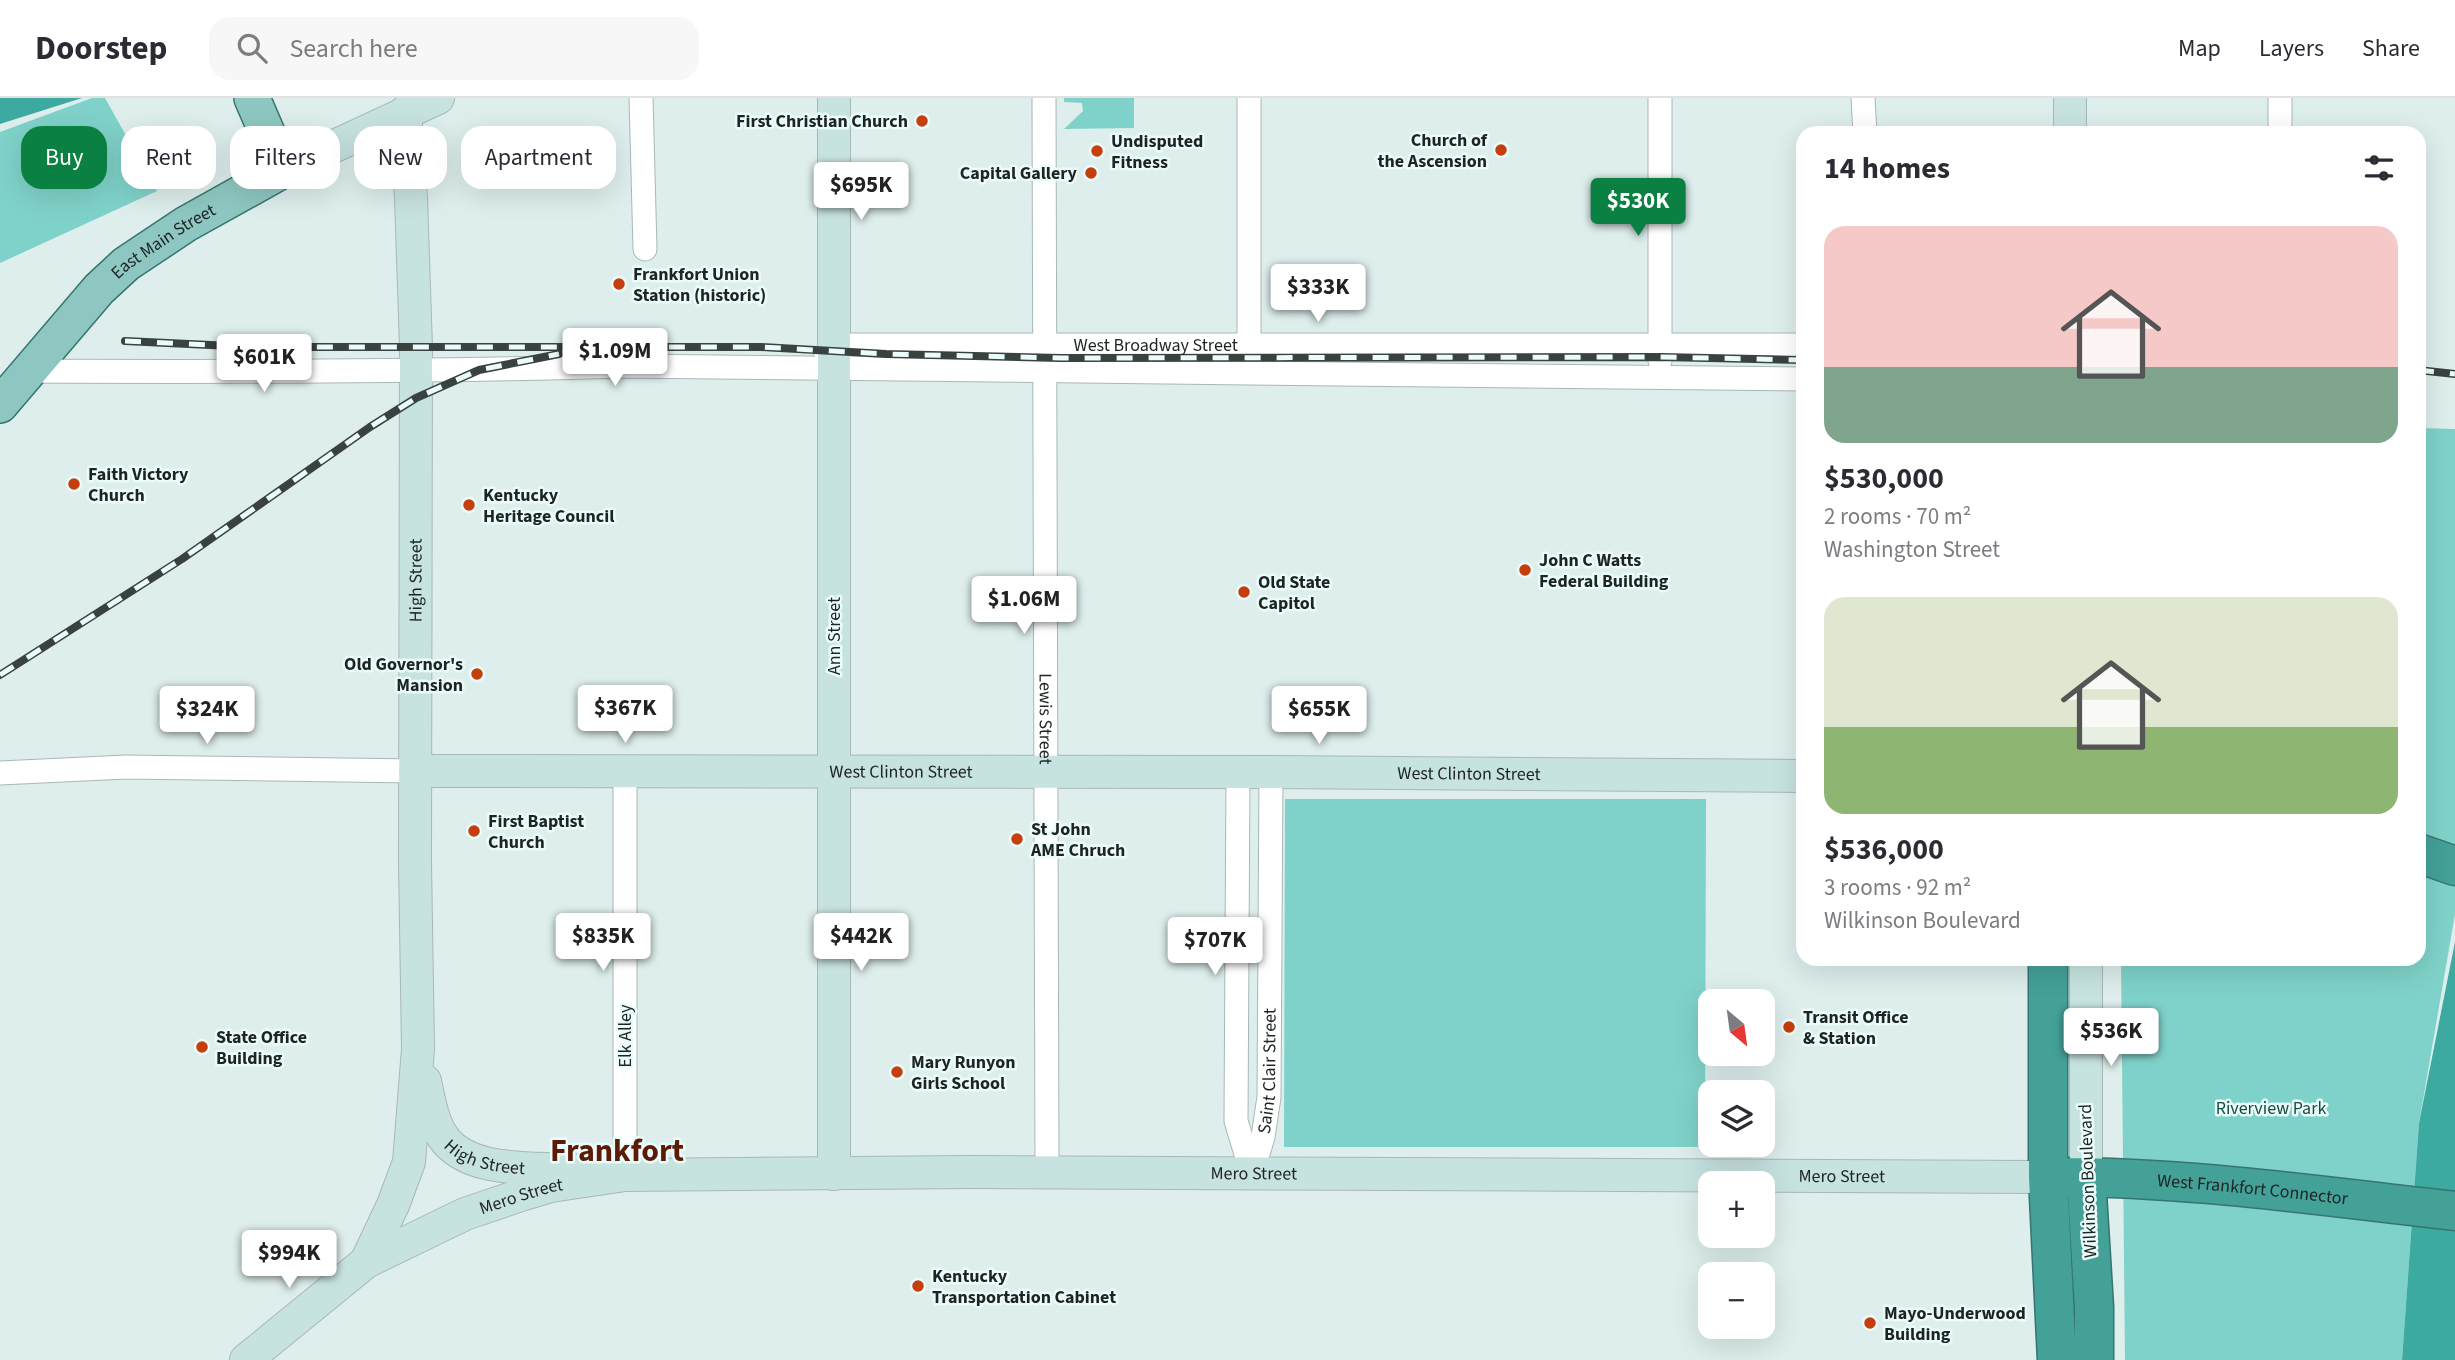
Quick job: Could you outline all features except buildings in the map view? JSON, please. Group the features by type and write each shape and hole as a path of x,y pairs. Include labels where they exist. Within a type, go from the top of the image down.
{"highway":[{"path":"2426,856 2455,866"},
{"path":"2048,966 2048,1177 2057,1360"},
{"name":"West Frankfort Connector","path":"2048,1177 2195,1183 2455,1212"},
{"name":"Wilkinson Boulevard","path":"2086,1177 2094,1307 2094,1360"}],"main road":[{"name":"East Main Street","path":"340,143 438,98"},
{"name":"Ann Street","path":"834,98 827,360 835,771 834,1174"},
{"path":"2070,98 2070,126"},
{"name":"High Street","path":"366,1262 393,1205 409,1162 418,1049 414,595 417,471 412,211 405,112"},
{"name":"East Main Street","path":"0,405 99,289 126,264 149,246 249,189"},
{"name":"West Clinton Street","path":"415,771 1796,776"},
{"name":"Wilkinson Boulevard","path":"2086,966 2086,1177"},
{"name":"High Street","path":"418,1049 437,1125 444,1138 463,1156 488,1164 625,1175"},
{"name":"Mero Street","path":"366,1262 465,1214 551,1186 625,1175 1047,1173 2048,1177"},
{"path":"246,1360 366,1262"}],"street":[{"path":"641,98 645,249"},
{"name":"Lewis Street","path":"1044,98 1047,1173"},
{"path":"1249,98 1249,345"},
{"path":"1660,98 1660,378"},
{"path":"1863,98 1865,126"},
{"path":"2280,98 2280,126"},
{"name":"West Broadway Street","path":"29,371 415,370 624,366 827,360 1045,345 1796,345"},
{"path":"1454,345 1455,376"},
{"name":"West Broadway Street","path":"827,360 1045,371 1796,379"},
{"name":"West Clinton Street","path":"0,773 127,767 415,771"},
{"name":"Elk Alley","path":"625,771 625,1175"},
{"name":"Saint Clair Street","path":"1238,772 1236,1121 1252,1174"},
{"name":"Saint Clair Street","path":"1252,1174 1269,1097 1271,772"}],"green space":[{"path":"92,98 105,98 121,127 121,189 157,191 0,263 0,132"},
{"path":"1064,98 1134,98 1134,128 1064,129 1083,111 1082,103 1064,102"},
{"name":"Riverview Park","path":"2426,428 2455,429 2455,914 2419,1123 2402,1360 2125,1360 2121,966 2426,966"},
{"path":"1285,799 1706,799 1705,989 1698,989 1698,1066 1705,1066 1705,1080 1698,1080 1698,1147 1284,1147"}],"shaded area":[{"path":"0,98 82,98 0,124"},
{"path":"2455,942 2455,1360 2402,1360 2419,1123"}],"railway":[{"path":"125,341 253,347 761,347 886,354 1061,358 1660,357 1796,360"},
{"path":"0,675 182,559 370,427 416,398 479,370 559,354"},
{"path":"2426,371 2455,374"}],"place":[{"name":"First Christian Church","path":"922,121"},
{"name":"Church of the Ascension","path":"1501,150"},
{"name":"Undisputed Fitness","path":"1097,151"},
{"name":"Capital Gallery","path":"1091,173"},
{"name":"Frankfort Union Station (historic)","path":"619,284"},
{"name":"Faith Victory Church","path":"74,484"},
{"name":"Kentucky Heritage Council","path":"469,505"},
{"name":"John C Watts Federal Building","path":"1525,570"},
{"name":"Old State Capitol","path":"1244,592"},
{"name":"Old Governor's Mansion","path":"477,674"},
{"name":"First Baptist Church","path":"474,831"},
{"name":"St John AME Chruch","path":"1017,839"},
{"name":"Transit Office & Station","path":"1789,1027"},
{"name":"State Office Building","path":"202,1047"},
{"name":"Mary Runyon Girls School","path":"897,1072"},
{"name":"Kentucky Transportation Cabinet","path":"918,1286"},
{"name":"Mayo-Underwood Building","path":"1870,1323"}],"district":[{"name":"Frankfort","path":"617,1151"}]}
